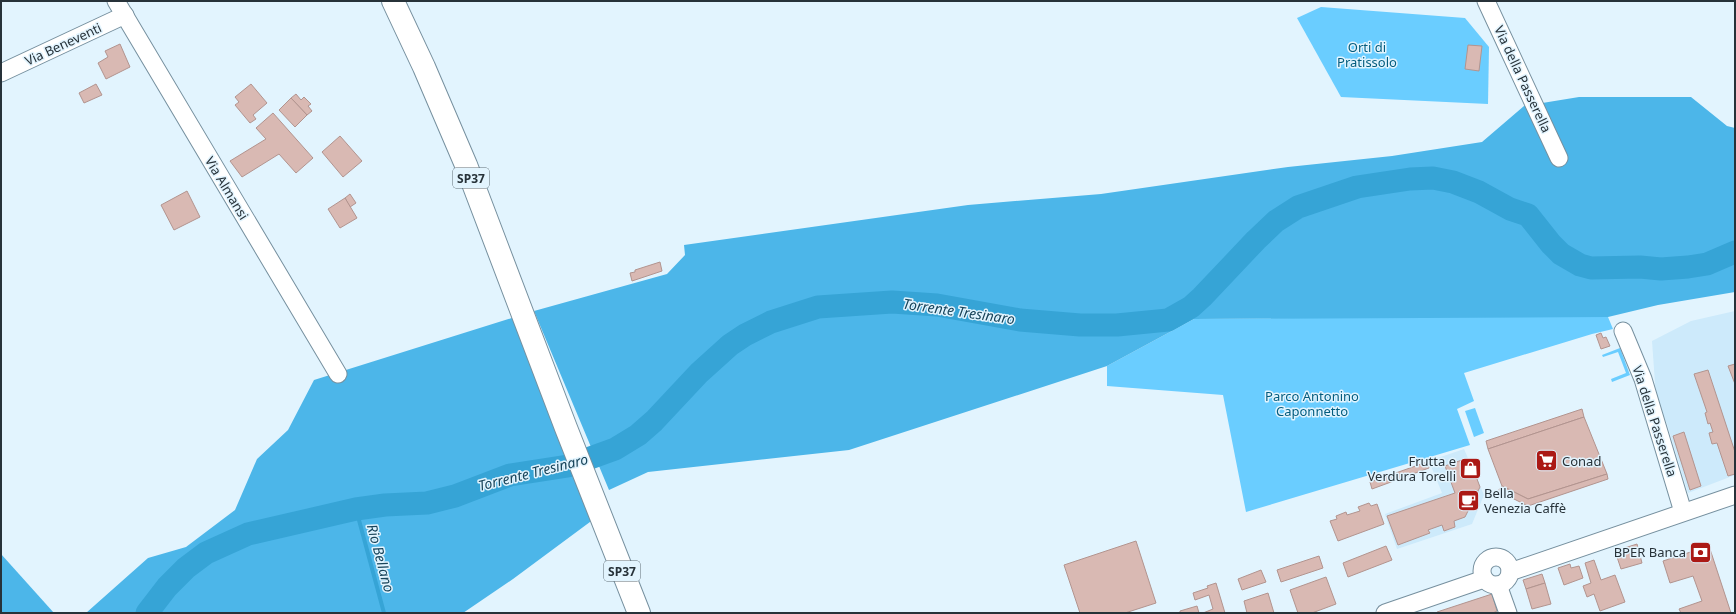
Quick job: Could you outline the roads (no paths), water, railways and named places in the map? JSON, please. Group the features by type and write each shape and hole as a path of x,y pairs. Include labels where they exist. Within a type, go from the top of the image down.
{"main road":[{"name":"SP37","path":"393,1 424,67 466,165 541,358 566,428 639,613"}],"street":[{"name":"Via della Passerella","path":"1486,1 1559,158"},
{"name":"Via Beneventi","path":"1,73 120,8"},
{"name":"Via Almansi","path":"120,8 338,374"},
{"name":"Via della Passerella","path":"1622,331 1643,380 1683,512"},
{"path":"1385,613 1491,582 1506,580 1510,572 1735,495"},
{"path":"1508,613 1482,568 1486,561 1493,558 1502,558 1510,572"}],"waterway":[{"name":"Torrente Tresinaro","path":"147,613 167,587 186,568 206,553 248,534 356,509 385,505 427,503 455,496 510,475 568,466 615,449 638,435 654,421 699,373 730,345 745,335 771,322 818,307 892,302 937,305 1020,320 1080,325 1117,325 1168,320 1191,307 1276,221 1298,207 1357,187 1410,179 1433,178 1453,182 1479,192 1510,209 1528,215 1561,254 1580,265 1591,268 1640,267 1661,269 1688,267 1707,264 1735,252"},
{"name":"Rio Bellano","path":"356,509 384,613"}],"place":[{"name":"Conad","path":"1547,461"},
{"name":"Frutta e Verdura Torelli","path":"1471,468"},
{"name":"Bella Venezia Caffè","path":"1469,500"},
{"name":"BPER Banca","path":"1701,552"}],"park label":[{"name":"Orti di Pratissolo","path":"1367,54"},
{"name":"Parco Antonino Caponnetto","path":"1312,404"}]}
